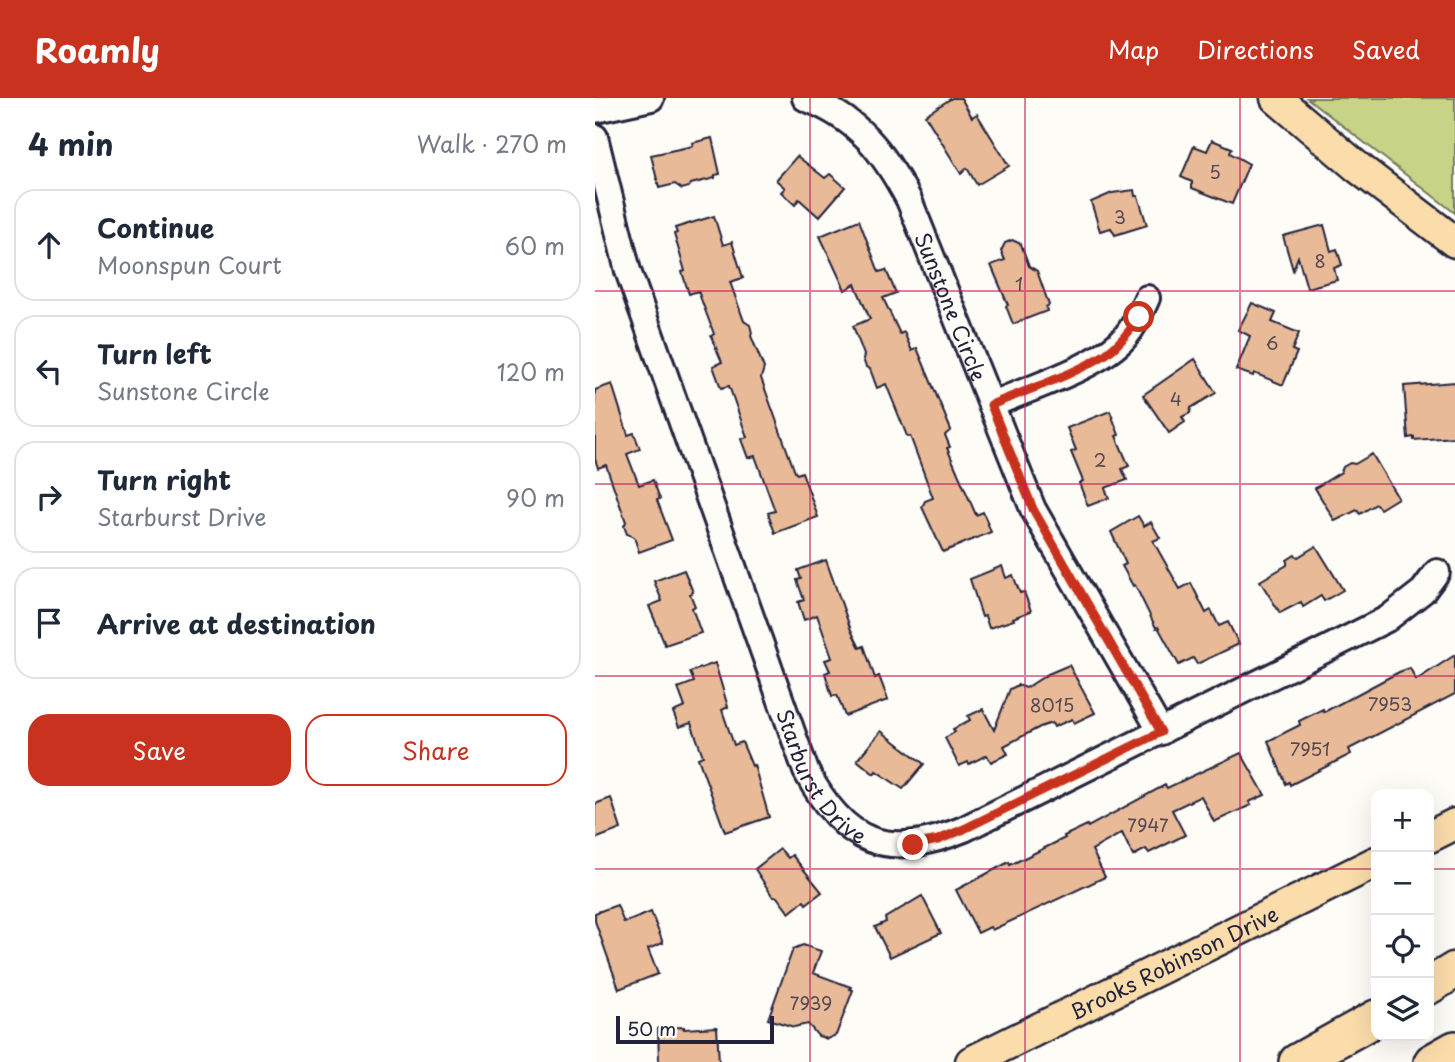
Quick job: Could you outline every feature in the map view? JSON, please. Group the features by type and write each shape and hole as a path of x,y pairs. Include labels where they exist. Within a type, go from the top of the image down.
{"highway":[{"path":"1434,983 1455,970"},
{"path":"1297,1062 1371,1021"},
{"path":"1432,1062 1455,1049"}],"main road":[{"path":"1276,98 1356,166 1455,243"},
{"path":"1434,834 1455,824"},
{"name":"Brooks Robinson Drive","path":"971,1062 1371,864"}],"street":[{"path":"595,110 651,98"},
{"name":"Sunstone Circle","path":"805,98 846,120 871,139 891,166 909,200 1033,509 1161,732"},
{"name":"Starburst Drive","path":"595,137 628,271 806,771 821,799 838,820 860,836 886,844 913,845 938,840 1387,619 1423,591 1437,572"},
{"path":"991,405 1108,353 1126,337 1147,298"}],"green space":[{"path":"1307,98 1455,98 1455,213"}],"building":[{"path":"952,98 961,98 972,117 977,114 1009,166 977,185 967,168 961,174 925,115"},
{"path":"712,138 720,174 682,189 675,184 659,188 651,155 693,146 692,143"},
{"path":"1212,140 1232,148 1230,153 1249,164 1232,204 1192,188 1192,182 1181,177 1194,146 1207,151"},
{"path":"797,156 825,178 830,174 845,187 819,217 799,199 795,205 781,192 785,188 776,180"},
{"path":"1134,190 1147,225 1115,235 1111,228 1100,231 1091,202 1112,193"},
{"path":"714,216 723,245 732,242 743,278 730,282 744,321 750,325 751,336 764,368 761,378 795,472 802,472 818,517 775,533 768,513 775,511 755,456 748,458 741,439 747,437 729,386 721,388 713,366 722,362 711,336 714,334 698,291 689,294 674,234 677,233 675,228"},
{"path":"859,220 879,272 886,270 896,293 883,298 900,334 904,332 912,351 917,348 951,430 945,435 950,447 947,448 976,515 983,512 991,532 943,552 922,507 925,501 933,498 910,436 907,436 886,384 877,388 863,359 864,355 853,326 870,319 855,284 845,290 820,236"},
{"path":"1324,225 1331,251 1337,249 1342,265 1334,268 1337,280 1307,288 1298,257 1293,270 1283,236"},
{"path":"1012,240 1021,244 1029,266 1037,271 1049,305 1046,307 1047,311 1013,324 991,265 1005,260 1001,251 1005,243"},
{"path":"1252,303 1276,313 1272,322 1299,333 1292,350 1297,352 1283,385 1254,373 1253,376 1236,370 1250,336 1238,330"},
{"path":"1195,359 1216,393 1191,408 1190,413 1182,417 1185,422 1169,433 1143,395"},
{"path":"1455,382 1455,437 1414,440 1414,437 1408,438 1404,386"},
{"path":"612,384 628,435 634,433 640,449 627,454 639,485 653,480 660,499 657,500 672,540 639,552 634,537 627,534 624,526 626,522 606,465 598,468 595,459 595,390"},
{"path":"1110,411 1119,435 1116,436 1129,466 1122,469 1127,480 1105,488 1109,498 1088,506 1079,483 1083,481 1071,452 1076,450 1067,428"},
{"path":"1372,454 1398,498 1380,509 1376,504 1360,514 1357,510 1335,521 1315,488 1341,472 1343,467 1350,463 1355,464"},
{"path":"1138,516 1144,526 1151,522 1160,538 1153,541 1180,589 1191,583 1206,613 1211,610 1219,626 1228,622 1239,644 1197,664 1193,658 1179,665 1122,566 1126,564 1111,532"},
{"path":"1316,546 1343,590 1324,601 1321,596 1303,607 1301,602 1280,613 1260,581 1287,565 1287,560 1295,555 1298,557"},
{"path":"826,560 851,630 860,648 864,646 875,678 879,676 888,700 845,716 837,695 832,696 825,673 830,671 825,660 832,658 817,615 804,620 798,602 804,600 797,580 801,579 798,570"},
{"path":"1002,566 1006,578 1013,575 1020,593 1024,592 1031,611 989,628 985,616 982,617 970,579"},
{"path":"684,570 693,592 690,594 695,606 692,608 701,633 665,645 649,606 662,601 654,581"},
{"path":"1455,655 1455,694 1349,749 1351,754 1290,785 1289,782 1286,784 1268,741 1300,725 1299,721 1323,709 1324,712 1399,672 1410,668 1416,680"},
{"path":"715,663 728,707 722,710 734,745 742,742 752,766 754,765 769,817 725,832 698,758 703,756 691,723 679,727 673,712 685,707 678,688 694,682 690,672"},
{"path":"1069,665 1095,713 1074,723 1072,719 1054,727 1052,723 1040,727 1004,746 1008,754 991,762 987,755 959,766 945,738 955,732 953,729 970,720 968,716 983,709 994,730 1010,689 1018,685 1026,688"},
{"path":"881,731 924,764 903,789 876,771 874,774 857,760"},
{"path":"1241,753 1265,795 1249,802 1251,805 1214,822 1201,796 1172,810 1185,835 1149,853 1146,849 1133,856 1122,833 1092,850 1105,877 992,930 990,927 978,933 956,890 1009,862 1010,865 1065,838 1064,836 1087,825 1088,827 1165,785 1167,788"},
{"path":"611,798 621,829 595,839 595,804"},
{"path":"780,849 788,858 792,855 822,892 789,913 777,897 773,897 755,869"},
{"path":"922,896 941,933 890,957 875,927"},
{"path":"617,905 624,923 651,912 663,943 648,949 658,974 619,989 595,921 595,913"},
{"path":"803,945 821,951 813,973 853,990 836,1035 827,1039 818,1036 808,1024 794,1027 768,1019 793,949"},
{"path":"717,1027 719,1062 659,1062 658,1028"}],"route":[{"path":"913,845 938,840 964,829 1161,732 1033,509 991,405 1108,353 1126,337 1139,317"}]}
